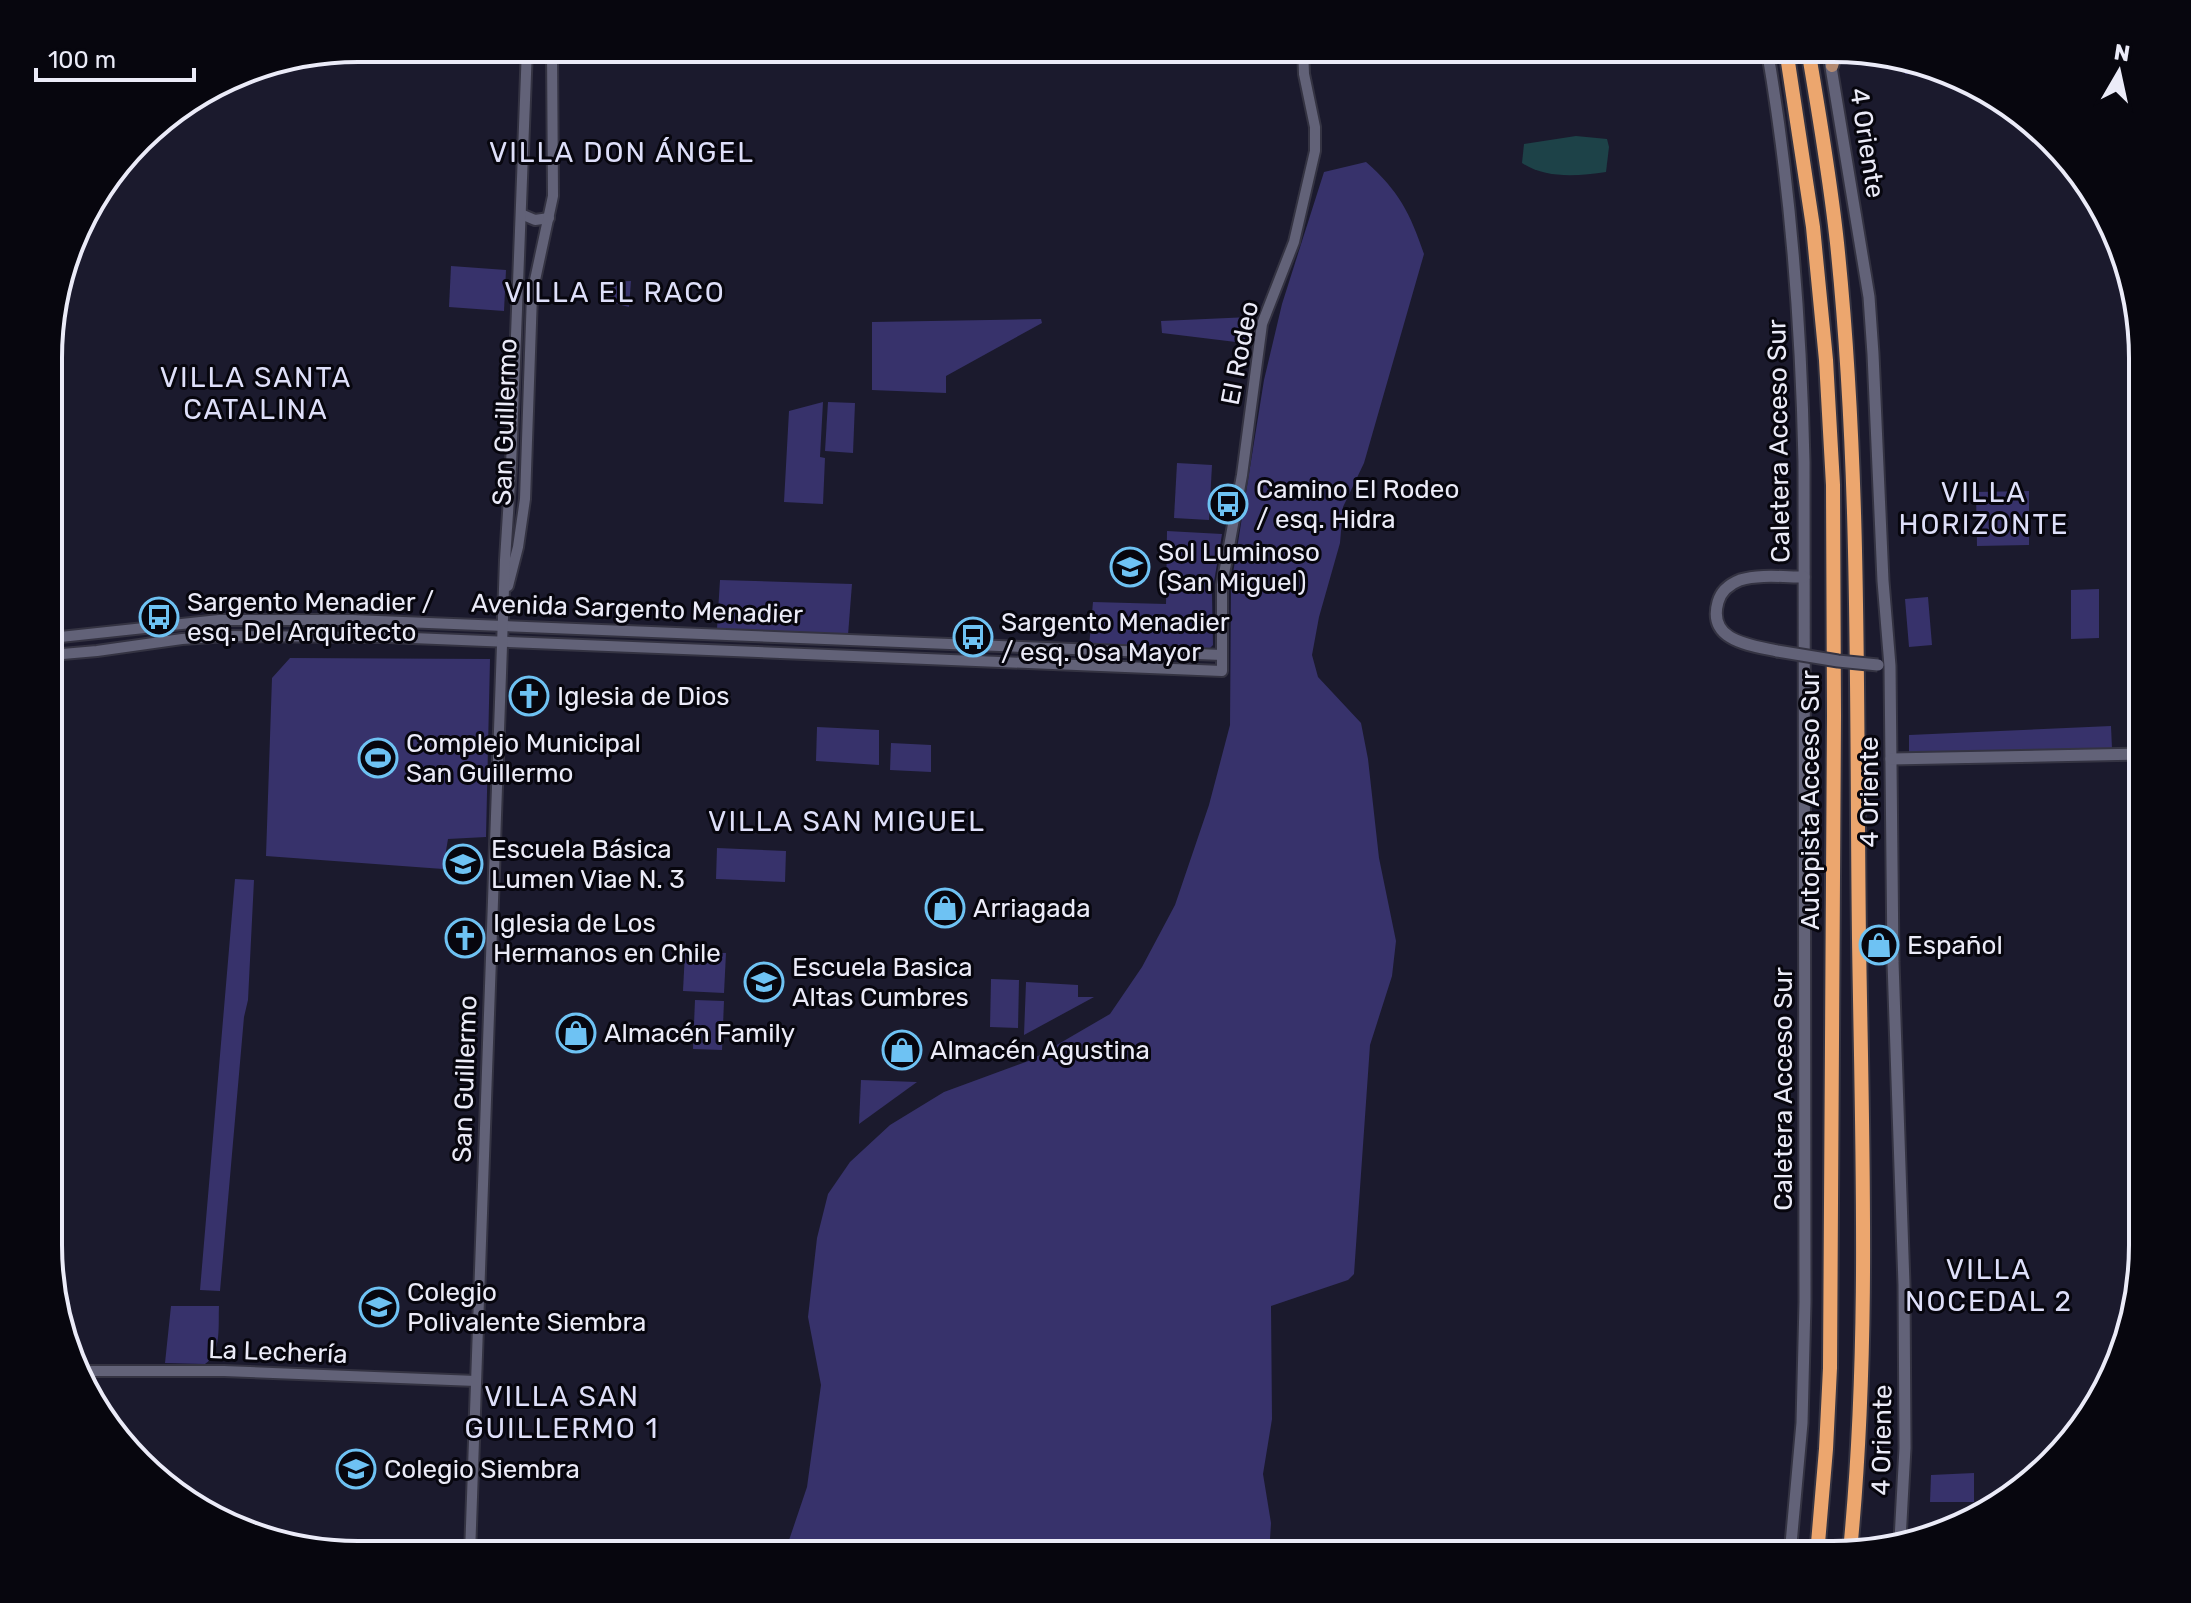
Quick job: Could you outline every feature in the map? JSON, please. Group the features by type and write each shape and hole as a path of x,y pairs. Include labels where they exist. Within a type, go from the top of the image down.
{"highway":[{"name":"Autopista Acceso Sur","path":"1788,62 1815,242 1827,373 1833,499 1830,1368 1818,1541"},
{"name":"Autopista Acceso Sur","path":"1810,62 1836,241 1855,531 1863,1299 1851,1540"}],"main road":[{"name":"Caletera Acceso Sur","path":"1769,62 1787,177 1797,285 1804,446 1805,1302 1802,1423 1791,1541"},
{"name":"4 Oriente","path":"1831,62 1869,297 1873,354 1884,665 1891,759 1893,975 1905,1315 1905,1448 1900,1533"},
{"path":"1832,66 1833,62"},
{"path":"1804,577 1746,578 1730,585 1718,601 1721,628 1741,643 1838,661 1884,665"},
{"path":"1891,759 2129,754"}],"street":[{"name":"San Guillermo","path":"470,1541 526,62"},
{"name":"San Guillermo","path":"504,605 524,513 531,305 553,185 552,62"},
{"name":"El Rodeo","path":"1222,671 1222,585 1242,475 1262,324 1294,242 1315,151 1315,127 1304,62"},
{"path":"521,214 535,220 549,218"},
{"name":"Avenida Sargento Menadier","path":"62,637 240,619 353,620 1222,655"},
{"name":"Avenida Sargento Menadier","path":"62,654 228,636 388,637 1222,671"},
{"name":"La Lechería","path":"91,1371 224,1371 476,1381"}],"shaded area":[{"path":"1576,136 1607,139 1606,172 1552,174 1522,163 1524,144"},
{"path":"1366,162 1402,204 1424,254 1364,463 1343,507 1340,543 1319,617 1312,655 1318,677 1361,723 1379,858 1396,941 1392,976 1370,1045 1354,1274 1348,1280 1271,1306 1272,1419 1263,1474 1271,1523 1270,1541 789,1541 807,1487 821,1385 808,1317 817,1238 828,1194 850,1162 890,1125 944,1092 1031,1060 1110,1014 1142,967 1175,905 1209,805 1230,725 1231,586 1264,380 1282,304 1324,172"},
{"path":"451,266 506,270 504,311 449,307"},
{"path":"631,281 629,307 598,299 600,282"},
{"path":"1250,317 1244,343 1162,333 1161,321"},
{"path":"1041,319 1042,323 946,376 946,393 872,390 872,322"},
{"path":"823,402 820,457 825,458 823,504 784,502 789,411"},
{"path":"828,402 855,403 853,453 825,451"},
{"path":"1177,463 1212,465 1209,520 1174,518"},
{"path":"2029,491 2029,545 1977,546 1976,492"},
{"path":"1167,531 1222,534 1212,594 1213,645 1208,650 1089,647 1093,602 1166,604"},
{"path":"720,580 852,584 848,635 717,629"},
{"path":"2099,589 2099,638 2071,639 2071,590"},
{"path":"1928,597 1932,645 1909,647 1905,599"},
{"name":"Complejo Municipal San Guillermo","path":"290,658 490,659 486,837 448,839 443,869 266,856 272,678"},
{"path":"2111,726 2112,749 1909,753 1909,735"},
{"path":"817,727 879,730 879,765 816,761"},
{"path":"891,743 931,745 931,772 890,770"},
{"path":"717,848 786,851 785,882 716,879"},
{"path":"235,879 254,880 248,1000 220,1291 200,1290"},
{"path":"685,952 726,953 724,993 683,991"},
{"path":"991,979 1019,980 1018,1028 990,1027"},
{"path":"1026,982 1078,985 1078,997 1094,997 1024,1035"},
{"path":"695,1000 724,1001 722,1050 693,1049"},
{"path":"861,1080 917,1082 859,1124"},
{"path":"171,1306 219,1306 217,1346 205,1364 165,1363"},
{"path":"1974,1473 1974,1502 1930,1502 1931,1475"}],"place":[{"name":"Camino El Rodeo / esq. Hidra","path":"1228,504"},
{"name":"Sol Luminoso (San Miguel)","path":"1130,567"},
{"name":"Sargento Menadier / esq. Del Arquitecto","path":"159,617"},
{"name":"Sargento Menadier / esq. Osa Mayor","path":"973,637"},
{"name":"Iglesia de Dios","path":"529,696"},
{"name":"Complejo Municipal San Guillermo","path":"378,758"},
{"name":"Escuela Básica Lumen Viae N. 3","path":"463,864"},
{"name":"Arriagada","path":"945,908"},
{"name":"Iglesia de Los Hermanos en Chile","path":"465,938"},
{"name":"Español","path":"1879,945"},
{"name":"Escuela Basica Altas Cumbres","path":"764,982"},
{"name":"Almacén Family","path":"576,1033"},
{"name":"Almacén Agustina","path":"902,1050"},
{"name":"Colegio Polivalente Siembra","path":"379,1307"},
{"name":"Colegio Siembra","path":"356,1469"}],"district":[{"name":"VILLA DON ÁNGEL","path":"622,152"},
{"name":"VILLA EL RACO","path":"615,292"},
{"name":"VILLA SANTA CATALINA","path":"256,393"},
{"name":"VILLA HORIZONTE","path":"1984,508"},
{"name":"VILLA SAN MIGUEL","path":"847,821"},
{"name":"VILLA NOCEDAL 2","path":"1989,1285"},
{"name":"VILLA SAN GUILLERMO 1","path":"562,1412"}]}
